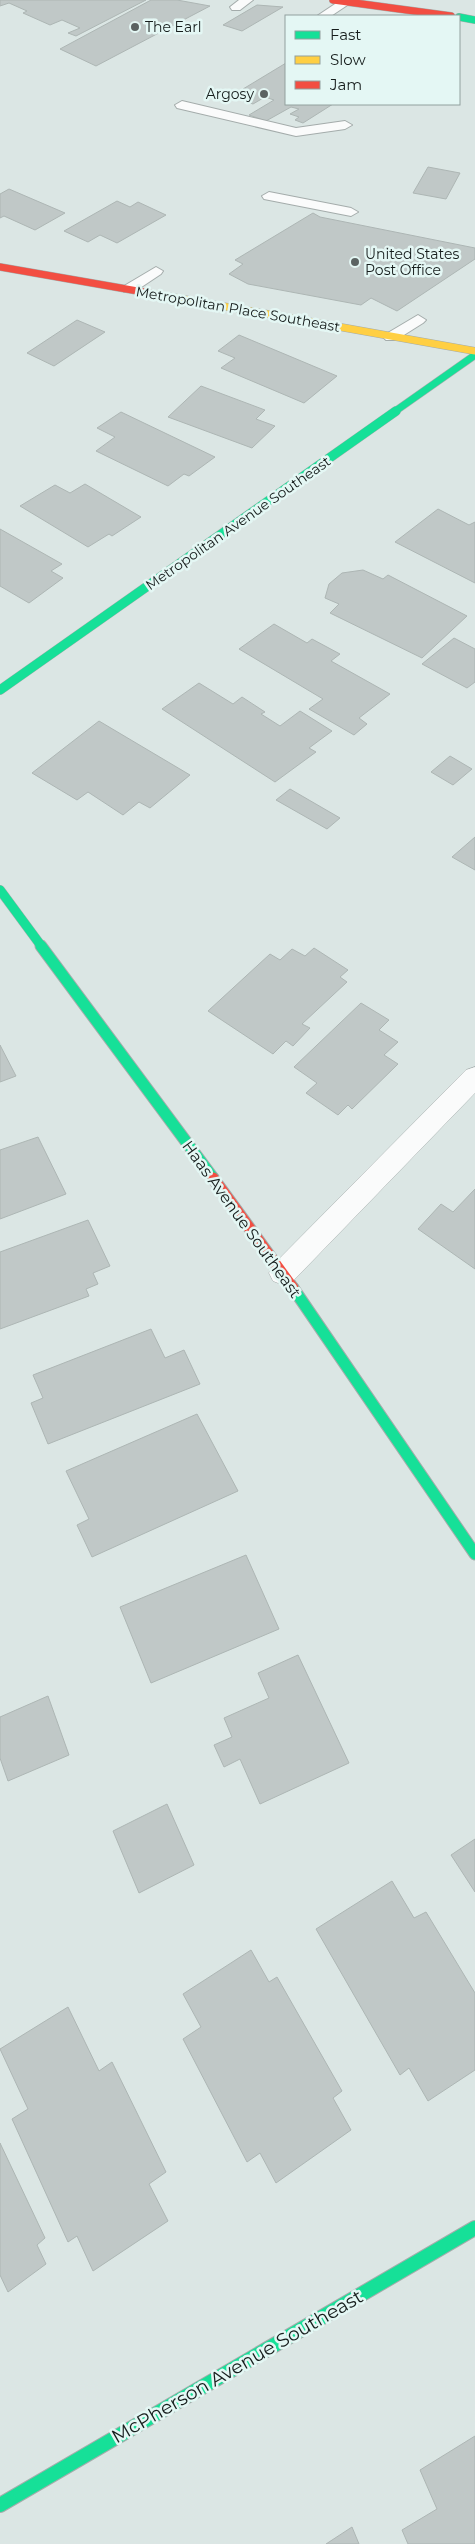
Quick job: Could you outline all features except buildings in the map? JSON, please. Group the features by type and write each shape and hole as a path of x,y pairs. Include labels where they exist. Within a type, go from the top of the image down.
{"street":[{"path":"340,1 444,15"},
{"path":"460,17 475,20"},
{"name":"Metropolitan Place Southeast","path":"0,267 475,351"},
{"name":"Metropolitan Avenue Southeast","path":"0,690 475,355"},
{"name":"Haas Avenue Southeast","path":"0,890 283,1273 475,1554"},
{"path":"283,1273 475,1077"},
{"name":"McPherson Avenue Southeast","path":"0,2505 475,2228"}],"lane":[{"path":"236,7 247,0"},
{"path":"324,15 340,1"},
{"path":"182,104 296,132 345,124"},
{"path":"269,196 351,212"},
{"path":"129,289 156,271"},
{"path":"391,337 418,320"}],"traffic: fast":[{"path":"460,17 475,20"},
{"path":"0,690 475,355"},
{"path":"0,890 213,1178"},
{"path":"293,1288 475,1554"},
{"path":"0,2505 475,2228"}],"traffic: slow":[{"path":"155,294 475,351"}],"traffic: jam":[{"path":"333,0 444,15"},
{"path":"0,267 155,294"},
{"path":"213,1178 293,1288"}],"place":[{"name":"The Earl","path":"135,27"},
{"name":"Argosy","path":"264,94"},
{"name":"United States Post Office","path":"355,262"}]}
